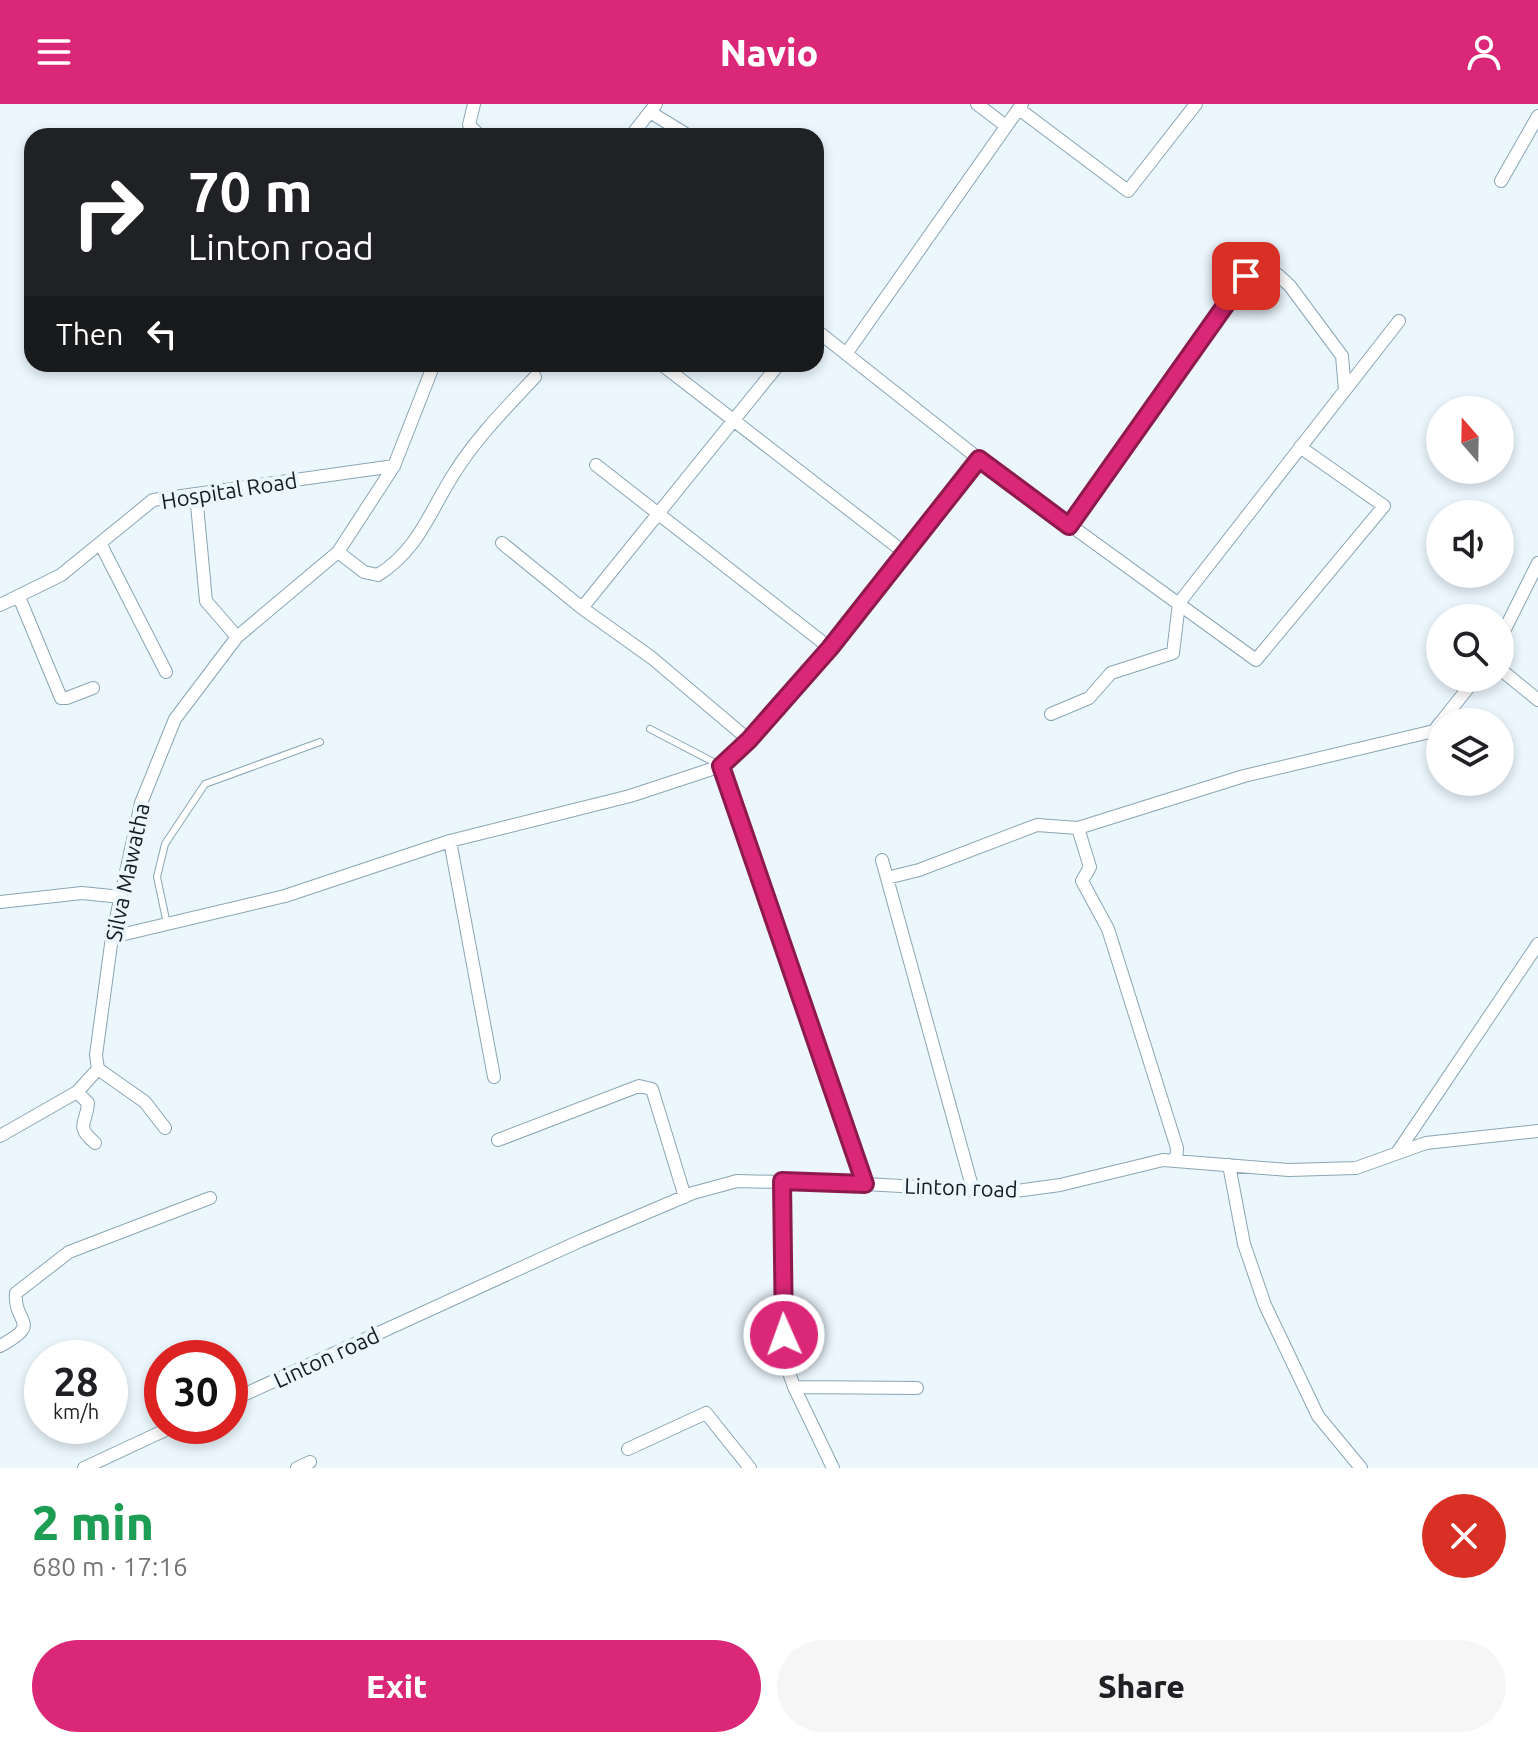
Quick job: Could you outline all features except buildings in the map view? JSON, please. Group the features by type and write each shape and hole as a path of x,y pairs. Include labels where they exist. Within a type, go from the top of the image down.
{"street":[{"path":"472,128 469,125 474,104"},
{"path":"977,104 1006,126"},
{"path":"846,354 1021,106 1128,191 1196,104"},
{"path":"637,128 653,108 679,128"},
{"path":"1501,181 1538,116"},
{"path":"1069,526 1250,271 1278,275 1290,286 1342,356 1345,390"},
{"path":"1051,714 1089,698 1111,673 1173,653 1179,603 1399,321"},
{"path":"824,336 979,459 1256,660 1384,506 1300,447"},
{"name":"Silva Mawatha","path":"98,1069 96,1055 112,937 141,803 175,719 237,637 338,552 394,466 431,372"},
{"path":"671,372 905,553"},
{"path":"582,608 773,372"},
{"path":"338,552 364,572 378,575 397,562 419,537 454,473 484,430 535,377"},
{"path":"112,937 285,896 450,841 630,796 721,766 749,740 830,648 979,459"},
{"path":"596,465 830,648"},
{"name":"Hospital Road","path":"0,605 61,575 153,500 394,466"},
{"path":"196,494 206,601 237,637"},
{"path":"502,543 582,608 652,658 749,740"},
{"path":"101,545 166,672"},
{"path":"1514,611 1538,563"},
{"path":"19,597 61,698 93,688"},
{"path":"1514,680 1538,700"},
{"path":"887,878 919,870 1037,825 1078,828 1244,776 1426,732"},
{"path":"721,766 865,1184"},
{"path":"1078,828 1090,867 1082,881 1108,929 1177,1148 1176,1161"},
{"path":"450,841 494,1077"},
{"path":"882,860 973,1190"},
{"path":"0,902 82,893 121,897"},
{"path":"1397,1153 1538,944"},
{"path":"0,1136 77,1092 98,1069 145,1102 165,1128"},
{"path":"498,1140 639,1086 652,1089 685,1197"},
{"path":"77,1092 88,1103 82,1126 84,1134 95,1143"},
{"name":"Linton road","path":"248,1393 580,1241 685,1197 737,1181 1009,1192 1060,1185 1163,1160 1289,1170 1356,1168 1426,1143 1538,1131"},
{"path":"1229,1165 1244,1244 1265,1305 1318,1416 1361,1468"},
{"path":"782,1181 785,1361 794,1387 833,1468"},
{"path":"0,1346 20,1335 24,1329 16,1293 53,1262 69,1252 210,1198"},
{"path":"794,1387 917,1388"},
{"path":"628,1449 706,1413 750,1468"},
{"path":"84,1468 144,1440"},
{"path":"297,1468 310,1462"}],"lane":[{"path":"650,729 721,766"},
{"path":"167,924 157,877 165,844 205,784 320,742"}],"route":[{"path":"784,1335 782,1181 865,1184 721,766 749,740 830,648 979,459 1069,526 1246,276"}]}
